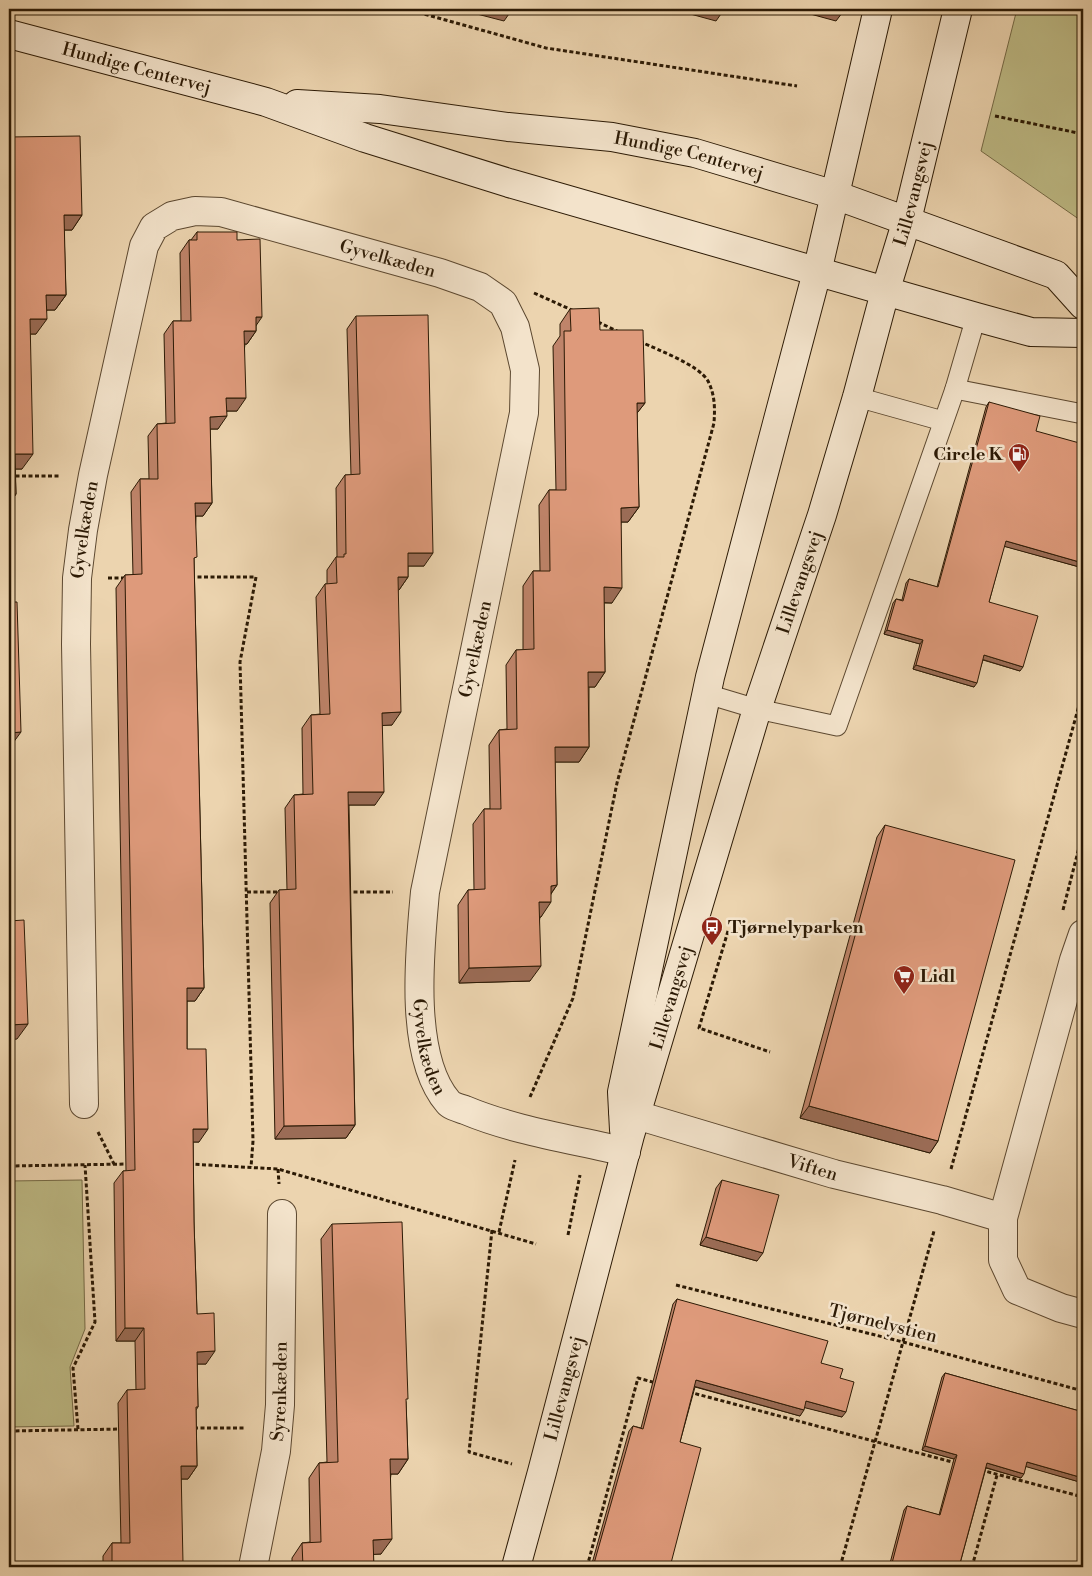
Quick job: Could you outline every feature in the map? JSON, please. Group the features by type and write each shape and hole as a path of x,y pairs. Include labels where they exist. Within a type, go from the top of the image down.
{"street":[{"name":"Lillevangsvej","path":"630,1113 622,1092 707,694 818,272 878,9"},
{"name":"Lillevangsvej","path":"516,1567 626,1152 630,1113 756,709 822,515 858,397 885,292 907,220 958,9"},
{"name":"Hundige Centervej","path":"9,34 266,102 365,138 509,183 885,292 1031,332 1083,333"},
{"name":"Hundige Centervej","path":"266,102 380,109 508,128 612,137 695,153 835,195 1056,275 1083,305"},
{"name":"Gyvelkæden","path":"84,1104 76,654 78,578 83,530 93,476 144,246 154,227 172,216 195,211 221,212 440,273 480,287 503,303 515,326 525,370 524,413 425,892 418,960 421,1022 430,1072 448,1103 490,1120 626,1152"},
{"path":"1083,934 1074,960 1003,1218 1003,1260 1017,1290 1061,1308 1083,1314"},
{"name":"Viften","path":"630,1113 834,1174 942,1200 1003,1218"},
{"name":"Syrenkæden","path":"253,1567 276,1451 280,1405 282,1214"}],"lane":[{"path":"707,694 756,709 838,726 955,389 976,317"},
{"path":"955,389 1083,414"},
{"path":"858,397 943,421"}],"path":[{"path":"406,9 546,48 797,86"},
{"path":"995,116 1083,134"},
{"path":"503,303 524,288 576,312"},
{"path":"593,320 628,336"},
{"path":"530,1097 573,998 617,783 714,423 715,401 707,380 688,364 636,340"},
{"path":"9,476 93,476"},
{"path":"186,577 256,577 240,662 253,1141 251,1167"},
{"path":"78,578 137,578"},
{"path":"840,1567 1083,691"},
{"path":"247,892 286,892"},
{"path":"346,892 425,892"},
{"path":"728,931 699,1028 770,1052"},
{"path":"499,1232 515,1160"},
{"path":"78,1429 73,1368 95,1322 85,1165"},
{"path":"488,1457 469,1452 492,1230"},
{"name":"Tjørnelystien","path":"676,1285 903,1342 1083,1391"},
{"path":"587,1567 638,1378 657,1384"},
{"path":"686,1391 960,1464"},
{"path":"9,1431 127,1428"},
{"path":"186,1428 254,1428 276,1451"},
{"path":"979,1470 1083,1497"},
{"path":"972,1567 997,1474"}],"shaded area":[{"path":"1017,9 1083,9 1083,222 981,151"},
{"path":"82,1180 85,1329 70,1367 74,1426 9,1427 9,1181"}],"building":[{"path":"828,9 843,9 842,13"},
{"path":"80,136 82,215 64,215 66,295 46,295 47,319 30,319 33,454 15,454 16,494 9,495 9,217 11,217 9,137"},
{"path":"197,232 237,232 237,240 260,239 262,317 256,317 256,331 244,331 246,398 226,398 227,416 210,417 212,503 195,503 197,557 194,558 204,988 187,988 187,1049 206,1049 208,1129 193,1129 194,1222 197,1314 214,1313 215,1351 197,1352 197,1466 181,1466 183,1563 164,1564 164,1567 112,1567 112,1543 130,1543 127,1390 145,1389 144,1328 125,1328 123,1171 135,1170 125,575 142,574 140,479 158,479 157,424 175,423 173,321 191,321 189,240 197,240"},
{"path":"599,308 600,330 643,330 645,403 637,403 639,507 621,508 622,588 604,587 605,672 588,672 589,747 555,747 557,885 551,886 551,902 539,902 541,966 469,968 468,890 485,889 484,809 501,809 499,730 517,729 516,650 534,649 533,571 550,571 549,490 566,490 564,331 571,331 570,309"},
{"path":"428,315 433,553 408,553 408,577 398,577 401,712 382,713 384,792 348,792 355,1125 284,1126 279,890 296,889 294,795 313,794 311,715 330,714 325,584 337,583 336,557 344,557 344,554 346,554 345,475 360,474 356,316"},
{"path":"989,402 1040,416 1036,431 1083,444 1083,563 1006,541 989,602 1038,616 1023,667 984,655 977,683 916,665 923,640 887,630 896,599 903,601 909,579 938,587"},
{"path":"9,602 17,602 21,732 9,733"},
{"name":"Lidl","path":"885,825 1015,860 938,1141 809,1106"},
{"path":"24,920 28,1024 9,1025 9,921"},
{"path":"722,1180 779,1195 763,1253 706,1237"},
{"path":"402,1222 408,1399 406,1399 408,1459 390,1459 392,1539 373,1540 374,1567 303,1567 302,1543 321,1542 319,1463 338,1462 332,1224"},
{"path":"677,1299 828,1341 821,1363 843,1369 840,1378 854,1382 846,1412 806,1401 804,1410 696,1380 680,1442 701,1448 670,1567 593,1567 633,1426 643,1429"},
{"path":"945,1373 1083,1412 1083,1478 1027,1462 1024,1474 987,1463 959,1567 891,1567 907,1506 940,1515 957,1455 925,1446"}],"place":[{"name":"Circle K","path":"1019,473"},
{"name":"Tjørnelyparken","path":"712,946"},
{"name":"Lidl","path":"904,995"}]}
